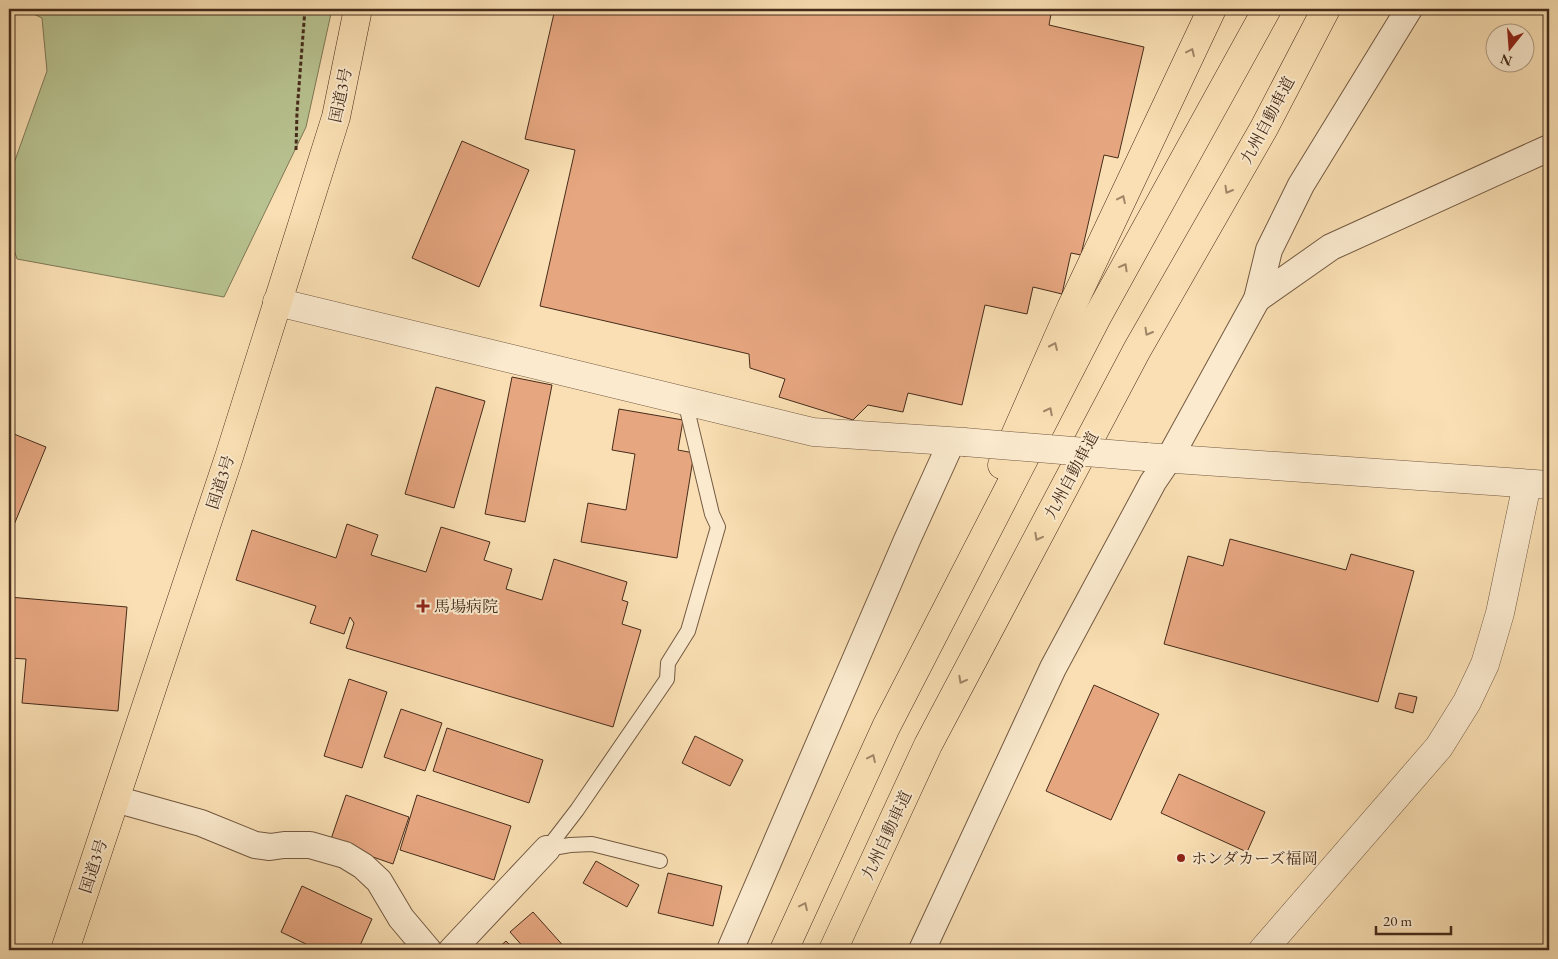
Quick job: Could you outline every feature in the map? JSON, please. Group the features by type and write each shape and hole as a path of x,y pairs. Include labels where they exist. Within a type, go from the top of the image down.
{"highway":[{"name":"国道3号","path":"65,950 229,457 336,118 358,9"},
{"path":"784,950 886,727 1071,308 1212,9"},
{"path":"886,727 1096,318 1267,9"},
{"name":"九州自動車道","path":"833,950 928,745 1137,350 1264,128 1326,9"},
{"path":"1264,128 1343,9"}],"street":[{"path":"922,950 1053,668 1153,482 1158,457 1257,298 1269,250 1301,185 1409,9"},
{"path":"1257,298 1331,248 1549,148"},
{"path":"277,302 813,432 1538,484 1485,664 1467,702 1438,747 1263,950"},
{"path":"730,950 892,575 958,442"},
{"path":"115,799 201,824 255,845 270,847 310,845 345,855 364,866 378,881 401,918 428,950"},
{"path":"452,950 547,849"}],"lane":[{"path":"547,849 577,810 667,679 668,663 688,631 718,527 712,514 685,402"},
{"path":"547,849 592,844 660,861"}],"path":[{"path":"296,158 296,112 305,9"}],"green space":[{"path":"23,9 332,9 306,127 224,297 17,259 9,234 9,177 47,71 42,18"}],"building":[{"path":"555,9 1052,9 1049,25 1144,47 1118,158 1104,155 1081,255 1071,253 1062,294 1033,287 1027,314 985,305 962,405 908,393 903,412 868,405 853,420 779,397 785,379 750,368 749,354 540,306 575,150 525,139"},
{"path":"462,141 529,170 479,287 412,258"},
{"path":"512,377 552,385 525,522 485,514"},
{"path":"436,387 485,401 454,508 405,494"},
{"path":"619,409 683,420 678,450 694,453 677,558 581,542 588,503 626,510 635,454 612,450"},
{"path":"9,432 46,447 9,537"},
{"path":"347,524 378,535 371,555 426,572 441,527 490,542 484,560 512,569 506,589 542,600 554,559 627,582 622,600 628,602 622,624 641,630 613,727 346,648 354,623 350,617 344,634 310,623 316,606 236,580 252,530 336,558"},
{"path":"1230,539 1346,570 1351,554 1414,571 1378,702 1164,644 1188,556 1223,566"},
{"path":"9,597 127,607 118,711 22,703 26,659 9,658"},
{"path":"349,679 387,692 362,768 324,756"},
{"path":"1094,685 1159,714 1111,820 1046,791"},
{"path":"1399,693 1417,697 1413,713 1395,708"},
{"path":"401,709 442,723 425,771 384,757"},
{"path":"447,728 543,760 529,803 433,771"},
{"path":"695,736 743,760 730,786 682,763"},
{"path":"1179,774 1265,812 1247,852 1161,813"},
{"path":"346,795 409,817 393,864 330,842"},
{"path":"417,795 511,826 494,880 400,850"},
{"path":"596,861 639,885 627,907 583,883"},
{"path":"668,873 722,886 713,926 658,913"},
{"path":"302,886 372,919 358,950 303,950 306,944 281,932"},
{"path":"533,912 567,950 526,950 510,932"},
{"path":"1549,917 1549,950 1543,950"},
{"path":"506,941 515,950 496,950"}],"place":[{"name":"馬場病院","path":"423,606"},
{"name":"ホンダカーズ福岡","path":"1181,858"}]}
